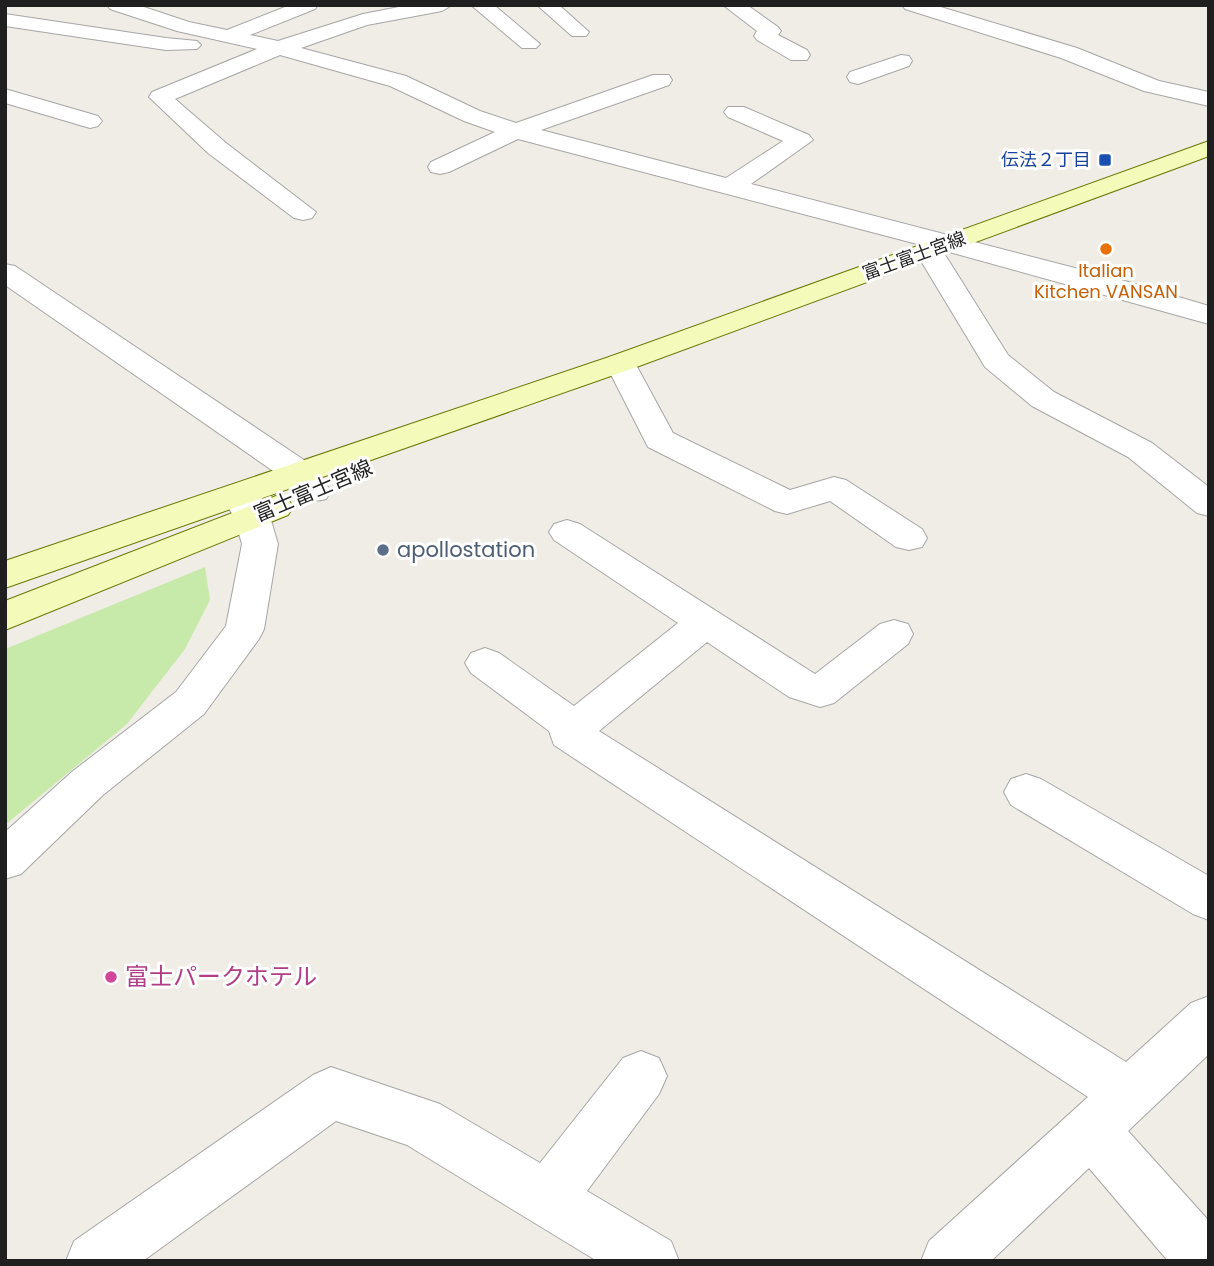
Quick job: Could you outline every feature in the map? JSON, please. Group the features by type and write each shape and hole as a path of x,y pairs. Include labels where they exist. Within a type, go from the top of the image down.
{"main road":[{"name":"富士富士宮線","path":"5,616 245,506 620,363 1209,148"},
{"name":"富士富士宮線","path":"5,575 245,506"}],"street":[{"path":"117,5 184,27 279,48 398,81 472,116 516,131 730,187 940,248 1209,315"},
{"path":"5,20 166,44 215,45 308,5"},
{"path":"303,212 217,148 160,97 279,48 363,20 442,5"},
{"path":"481,5 529,44 514,47"},
{"path":"547,5 579,32"},
{"path":"733,5 771,32 764,36 799,55"},
{"path":"912,5 1057,49 1152,86 1209,99"},
{"path":"858,77 901,61"},
{"path":"440,167 516,131 661,80"},
{"path":"5,96 90,121"},
{"path":"730,187 801,140 736,112"},
{"path":"940,248 996,361 1044,398 1140,450 1209,505"},
{"path":"5,272 308,482"},
{"path":"5,303 34,292"},
{"path":"620,363 660,440 787,503 834,488 909,538"},
{"path":"5,860 88,783 190,703 245,629 260,544 245,506"},
{"path":"568,532 703,624 803,686 820,692 894,634"},
{"path":"703,624 569,733 1130,1094"},
{"path":"485,663 575,728"},
{"path":"1026,792 1209,900"},
{"path":"972,1252 1092,1131 1209,1020"},
{"path":"547,1198 641,1076"},
{"path":"94,1261 331,1093 421,1123 651,1261"},
{"path":"1092,1131 1206,1261"}],"green space":[{"path":"205,567 210,600 185,649 127,724 5,825 5,649"}],"place":[{"name":"伝法２丁目","path":"1105,160"},
{"name":"Italian Kitchen VANSAN","path":"1106,249"},
{"name":"apollostation","path":"383,550"},
{"name":"富士パークホテル","path":"111,977"}]}
